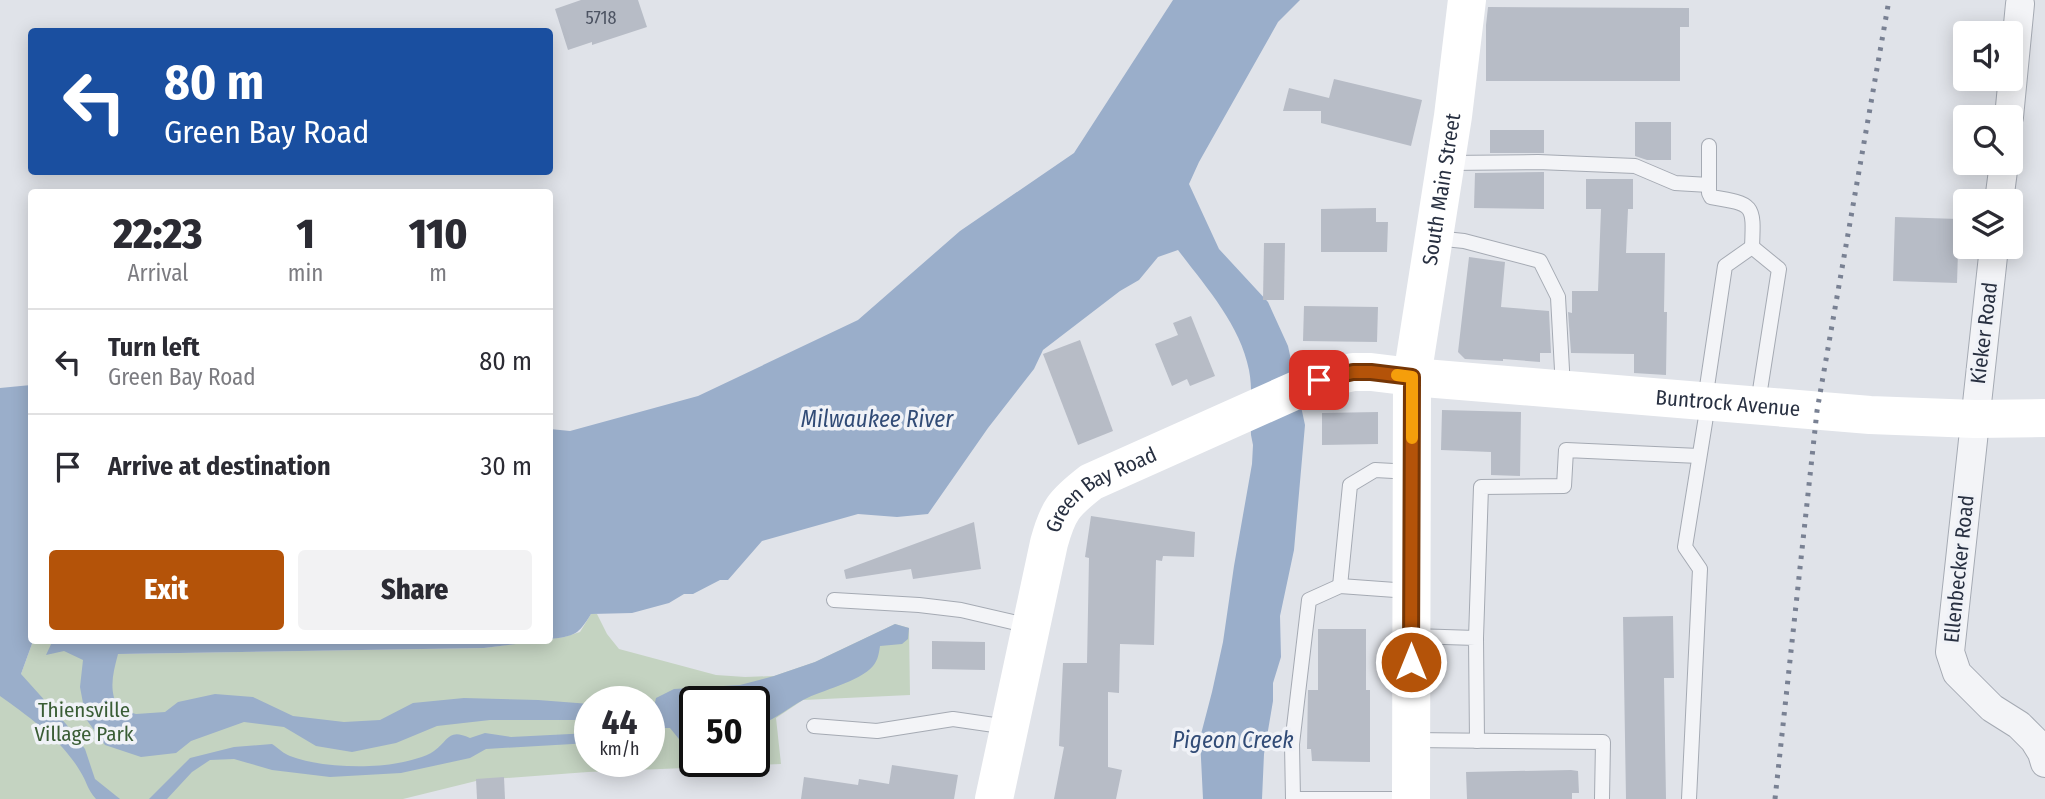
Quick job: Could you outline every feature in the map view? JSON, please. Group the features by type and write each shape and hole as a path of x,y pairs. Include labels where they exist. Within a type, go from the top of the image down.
{"street":[{"name":"South Main Street","path":"1411,799 1412,377 1453,116 1467,0"},
{"path":"2010,105 2020,4"},
{"name":"Kieker Road","path":"1975,419 1993,259"},
{"name":"Green Bay Road","path":"994,799 1054,525 1067,502 1091,482 1319,380 1353,372 1412,377"},
{"name":"Buntrock Avenue","path":"1412,377 1870,415 1975,419 2045,418"},
{"name":"Ellenbecker Road","path":"1975,419 1950,652 1957,673 1992,708 2019,724 2034,740 2045,763"}],"lane":[{"path":"1709,146 1711,197 1740,202 1751,210 1752,247"},
{"path":"1445,163 1538,162 1634,166 1675,183 1709,185"},
{"path":"1433,238 1464,241 1540,261 1558,296 1563,390"},
{"path":"1689,799 1700,569 1685,547 1725,266 1752,247"},
{"path":"1752,247 1779,269 1758,406"},
{"path":"1477,741 1476,638 1481,487 1564,486 1566,450 1699,456"},
{"path":"1340,586 1350,485 1375,470 1412,472"},
{"path":"1402,799 1293,799 1292,744 1309,600 1340,586 1412,591"},
{"path":"834,600 961,610 1031,627"},
{"path":"1412,635 1476,638"},
{"path":"814,726 877,731 953,719 1009,728"},
{"path":"1411,740 1603,742 1602,799"}],"green space":[{"name":"Thiensville Village Park","path":"591,614 597,614 607,634 619,649 716,675 774,676 815,662 895,624 909,628 910,695 803,700 776,718 781,764 770,764 770,686 679,686 679,768 665,769 665,686 574,686 574,773 480,780 403,799 0,799 0,696 21,674 32,644 91,644 118,654 484,648 513,644 553,644 553,639 580,632"}],"water":[{"name":"Milwaukee River","path":"1173,0 1300,0 1278,22 1189,184 1219,249 1268,302 1288,346 1305,425 1294,550 1280,616 1281,657 1273,683 1273,701 1264,754 1262,799 1203,799 1200,738 1223,642 1252,464 1251,386 1244,353 1230,321 1178,250 1158,257 1139,280 1120,291 1043,350 1034,369 988,428 928,514 897,517 858,514 762,541 728,580 720,580 669,603 632,613 591,614 575,633 553,639 553,429 570,431 698,396 858,320 960,231 1074,153"},
{"path":"28,385 28,644 32,644 21,674 85,749 95,779 120,799 96,799 64,749 44,729 0,696 0,388"},
{"path":"895,624 909,628 908,639 902,644 880,646 876,661 867,672 803,700 770,720 770,686 724,686 740,685 815,662"},
{"path":"51,644 516,644 484,648 118,654 113,689 119,709 136,714 165,712 178,702 215,694 253,697 293,716 344,722 380,720 413,703 464,698 574,703 574,720 490,720 437,726 396,743 352,752 316,746 284,727 244,722 191,741 176,753 141,757 105,745 86,719 80,687 83,660 64,651 46,655"},
{"path":"679,689 679,739 670,728 665,728 665,694"},
{"path":"485,733 511,737 574,734 574,744 486,749 470,758 401,773 330,777 272,770 234,759 210,760 192,772 167,799 149,799 190,758 234,747 272,744 288,755 314,763 372,766 398,763 426,755 453,735 470,738"}],"building":[{"path":"581,0 638,0 647,27 568,50 555,9"},
{"path":"1488,7 1689,8 1689,27 1680,27 1680,81 1486,81"},
{"path":"1334,79 1422,100 1411,146 1321,123 1321,111 1283,111 1289,88 1329,98"},
{"path":"1635,122 1671,122 1671,160 1647,160 1635,156"},
{"path":"1490,130 1544,130 1544,153 1490,153"},
{"path":"1544,172 1544,209 1474,208 1475,173"},
{"path":"1586,179 1633,179 1633,209 1628,209 1626,253 1665,253 1666,375 1634,373 1634,354 1571,353 1568,312 1572,313 1572,291 1598,291 1601,209 1586,209"},
{"path":"1376,208 1376,222 1388,222 1387,252 1321,252 1321,209"},
{"path":"1895,217 1953,219 1953,259 1958,259 1957,283 1893,281"},
{"path":"1264,243 1285,243 1284,300 1263,300"},
{"path":"1469,257 1505,262 1501,307 1549,311 1551,353 1540,353 1540,362 1465,359 1458,352"},
{"path":"1304,306 1378,307 1377,342 1303,341"},
{"path":"1191,316 1215,376 1190,386 1187,379 1172,386 1155,344 1178,335 1173,323"},
{"path":"1080,340 1113,431 1078,445 1043,354"},
{"path":"1442,410 1521,412 1520,476 1491,475 1491,452 1441,450"},
{"path":"1378,412 1378,444 1322,445 1322,413"},
{"path":"1091,516 1195,532 1194,557 1163,556 1162,561 1156,560 1154,645 1120,644 1119,693 1108,692 1108,767 1122,770 1116,799 1054,799 1064,747 1059,746 1063,663 1087,663 1089,558 1085,557"},
{"path":"974,522 981,569 913,579 911,569 846,579 844,570"},
{"path":"1673,616 1674,678 1664,678 1666,799 1626,799 1623,617"},
{"path":"1318,629 1366,629 1366,690 1370,690 1370,762 1312,761 1311,749 1307,749 1308,690 1318,690"},
{"path":"932,641 985,642 985,670 932,669"},
{"path":"892,765 958,775 954,799 801,799 804,777 858,785 859,779 889,784"},
{"path":"1578,771 1579,793 1572,793 1572,799 1467,799 1466,772"},
{"path":"504,777 505,799 477,799 476,779"}],"railway":[{"path":"1775,799 1817,411 1889,0"}],"slow traffic":[{"path":"1397,375 1412,377 1412,438"}],"route":[{"path":"1319,380 1353,372 1412,377 1411,662"}],"water label":[{"name":"Pigeon Creek","path":"1233,740"}]}
